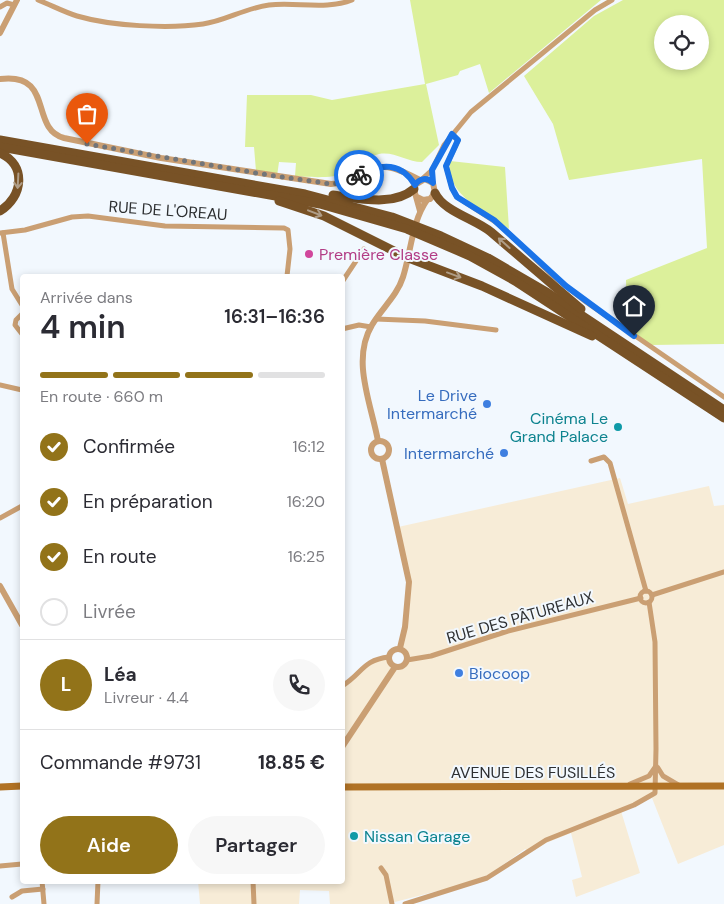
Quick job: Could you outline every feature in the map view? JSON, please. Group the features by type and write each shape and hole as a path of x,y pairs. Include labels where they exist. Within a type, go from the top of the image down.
{"highway":[{"path":"0,140 286,190 374,211 457,243 534,284 724,418"},
{"path":"0,146 353,212 439,242 515,281 724,410"},
{"path":"0,152 15,165 20,179 12,201 0,211"},
{"path":"286,190 373,199 402,196 417,186"},
{"path":"252,192 324,216 408,258 482,286 619,344"},
{"path":"435,193 443,205 476,221 491,232 619,344"}],"main road":[{"path":"0,787 20,786"},
{"name":"AVENUE DES FUSILLÉS","path":"345,787 724,786"}],"street":[{"path":"38,0 75,16 94,21 125,24 180,25 204,24 267,5 335,4 352,0"},
{"path":"419,214 417,186 432,170 452,134 477,106 522,72 595,10 612,0"},
{"path":"0,32 15,3 2,4"},
{"path":"0,80 15,80 29,86 40,101 50,132 59,137 160,158 331,184 342,183 369,169 384,166 396,168 409,175 427,200"},
{"path":"452,134 458,140 448,161 446,171 457,197 500,225 553,276 597,310 724,398"},
{"path":"378,440 363,370 364,345 371,327 397,291 408,258 419,214 427,200 435,193 432,170"},
{"path":"417,186 428,179 433,183"},
{"name":"RUE DE L'OREAU","path":"2,233 36,228 72,217 88,216 165,226 284,228 288,230 290,239 287,274"},
{"path":"2,233 12,289 20,302"},
{"path":"345,278 364,249"},
{"path":"20,316 16,320 15,325 20,331"},
{"path":"376,319 496,330"},
{"path":"345,328 359,325 371,327"},
{"path":"0,385 20,390"},
{"path":"378,440 385,442 389,448 388,454 382,459 376,458 371,450 373,444 378,440"},
{"path":"591,461 604,457 610,462 646,591 652,595"},
{"path":"382,459 409,582 405,627 400,648"},
{"path":"0,518 20,507"},
{"path":"405,904 487,878 546,840 646,799 654,793 656,786 655,630 649,602 652,595 724,572"},
{"path":"0,586 20,621"},
{"path":"646,591 642,593 641,598 643,602 649,602"},
{"name":"RUE DES PÂTUREAUX","path":"407,660 431,656 508,631 641,598"},
{"path":"396,667 390,662 389,657 393,650 400,648"},
{"path":"345,743 396,667 404,665 407,660 406,653 400,648"},
{"path":"345,684 357,676 370,661 389,657"},
{"path":"624,786 646,779 656,765"},
{"path":"656,765 663,776 680,786"},
{"path":"0,866 20,864"},
{"path":"381,868 386,875 392,904"},
{"path":"42,884 44,904"},
{"path":"97,904 98,884"},
{"path":"253,884 254,904"},
{"path":"12,897 22,891 42,889"}],"shaded area":[{"path":"620,478 628,504 709,486 714,506 724,505 724,845 678,864 652,798 621,811 640,873 576,897 572,880 582,877 571,833 546,843 530,853 525,849 490,874 461,885 387,904 330,904 329,891 300,890 299,904 200,904 198,884 345,884 345,684 370,661 389,657 392,665 400,667 407,660 406,653 402,649 409,592 398,527"}],"green space":[{"path":"410,0 601,0 489,93 480,64 460,71 458,75 426,84 439,145 422,162 385,153 370,157 345,173 334,176 295,176 296,163 279,162 277,176 256,171 254,147 245,147 247,95 311,95 332,100 425,84"},
{"path":"623,0 724,0 724,344 651,345 627,329 626,280 707,248 702,159 569,180 553,124 524,76 594,16"},
{"path":"450,161 505,167 509,229 479,209 461,193 454,184 450,173"}],"way so far":[{"path":"87,144 160,158 331,184 342,183 359,175"}],"place":[{"name":"Première Classe","path":"309,254"},
{"name":"Le Drive Intermarché","path":"487,404"},
{"name":"Cinéma Le Grand Palace","path":"618,427"},
{"name":"Intermarché","path":"504,453"},
{"name":"Biocoop","path":"459,673"},
{"name":"Nissan Garage","path":"354,836"}],"route":[{"path":"359,175 369,169 384,166 396,168 409,175 415,185 420,180 425,179 433,183 432,170 444,144 452,134 458,140 446,166 446,171 457,197 494,220 566,286 634,336"}]}
